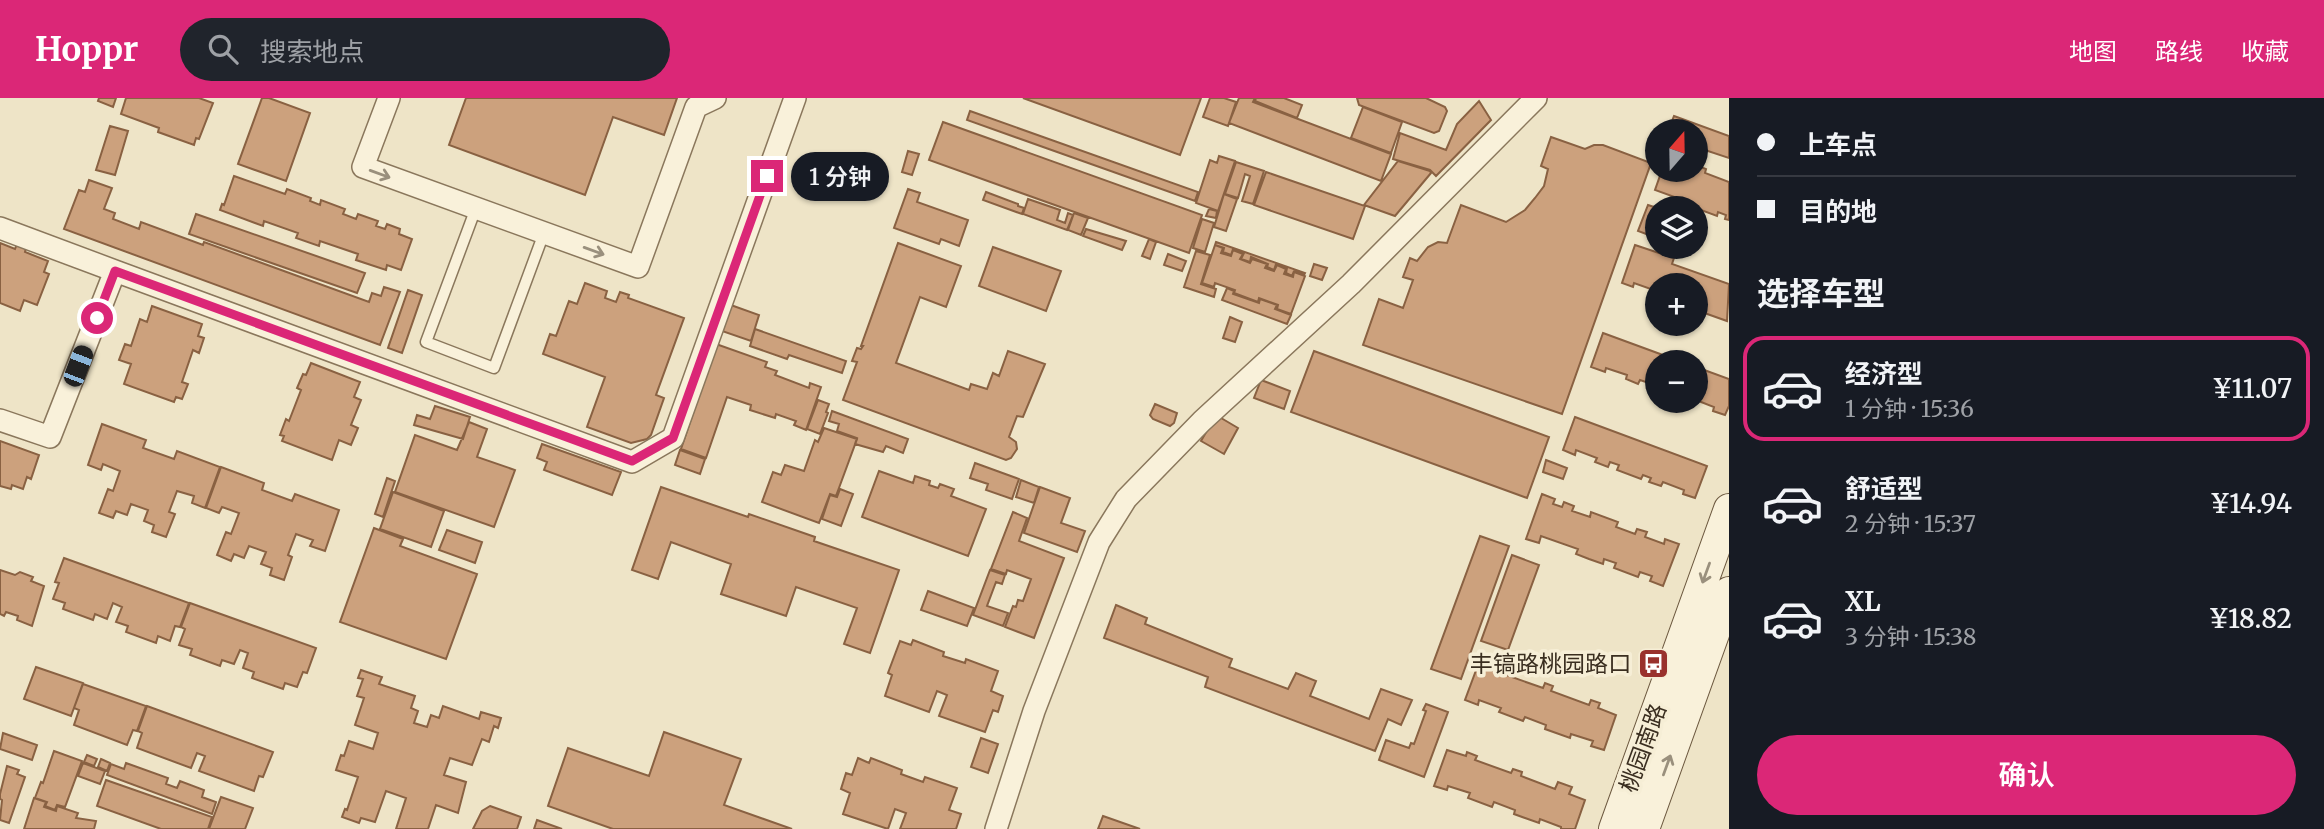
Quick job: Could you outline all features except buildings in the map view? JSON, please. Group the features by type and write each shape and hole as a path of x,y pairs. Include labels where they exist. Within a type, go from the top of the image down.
{"main road":[{"name":"桃园南路","path":"1614,829 1729,509"},
{"name":"桃园南路","path":"1644,829 1729,592"}],"street":[{"path":"388,98 363,167 638,267 696,107 715,98"},
{"path":"0,228 632,461 673,438 795,98"},
{"path":"996,829 1034,711 1099,542 1126,499 1202,421 1351,284 1536,98"},
{"path":"0,420 50,437 115,271"}],"lane":[{"path":"476,208 426,342 494,368 544,233"}],"place":[{"name":"丰镐路桃园路口","path":"1654,664"}],"route":[{"path":"97,318 115,271 632,461 673,438 767,176"}]}
